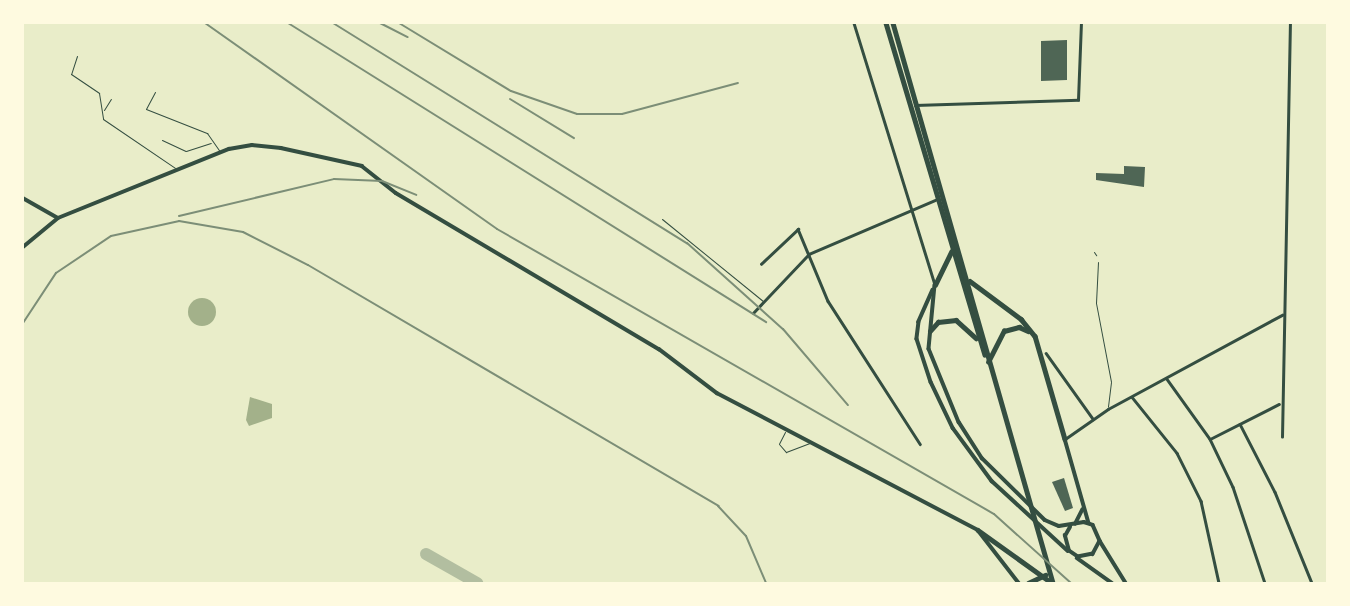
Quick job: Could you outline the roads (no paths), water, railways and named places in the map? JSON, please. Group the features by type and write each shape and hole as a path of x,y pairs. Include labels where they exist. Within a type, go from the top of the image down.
{"main road":[{"path":"886,23 976,338 988,362"},
{"path":"893,23 969,280 988,362 1053,583"},
{"path":"935,285 951,252"},
{"path":"969,280 1021,319 1035,336 1065,439"},
{"path":"930,331 939,322 956,320 976,338"},
{"path":"988,362 1004,331 1019,327 1035,336"},
{"path":"978,530 1053,583"},
{"path":"1028,583 1045,575"}],"street":[{"path":"854,23 909,211 935,285 929,349 938,380 982,458 1045,520 1070,527"},
{"path":"909,107 1078,100 1081,23"},
{"path":"1282,437 1280,404 1290,23"},
{"path":"23,247 58,218 220,152 252,145 362,166 397,193 659,349 698,382 978,530 1019,583"},
{"path":"23,198 58,218"},
{"path":"753,313 809,254 935,200"},
{"path":"761,264 799,229 828,301 920,444"},
{"path":"935,285 919,322 917,339 941,405 976,463 1072,554 1112,583"},
{"path":"1126,583 1082,510 1065,439 1108,409 1283,315"},
{"path":"1046,353 1093,419"},
{"path":"1167,379 1210,439 1233,487 1265,583"},
{"path":"1132,397 1177,453 1201,501 1219,583"},
{"path":"1210,439 1280,404"},
{"path":"1240,424 1275,492 1312,583"},
{"path":"1075,524 1082,510"},
{"path":"1072,554 1065,542 1070,527 1089,523"},
{"path":"1072,554 1093,554 1100,541"}],"lane":[{"path":"77,56 71,74 99,93 97,106 103,112"},
{"path":"155,92 146,109 206,134 220,152"},
{"path":"111,99 103,112 103,119 177,170"},
{"path":"162,140 186,151 213,142"},
{"path":"662,219 765,302"},
{"path":"1098,262 1101,282 1096,303 1111,382 1108,409"},
{"path":"792,431 780,436 780,447 789,453 814,442"}],"railway":[{"path":"205,23 497,229 994,514 1071,583"},
{"path":"288,23 766,322"},
{"path":"333,23 687,243 783,329 848,405"},
{"path":"380,23 408,37"},
{"path":"399,23 511,91 577,114 622,114 738,83"},
{"path":"433,23 468,23"},
{"path":"510,99 574,138"},
{"path":"179,216 334,179 382,181 416,195"},
{"path":"23,323 56,273 111,236 179,221 243,232 308,265 718,506 746,536 766,583"}]}
